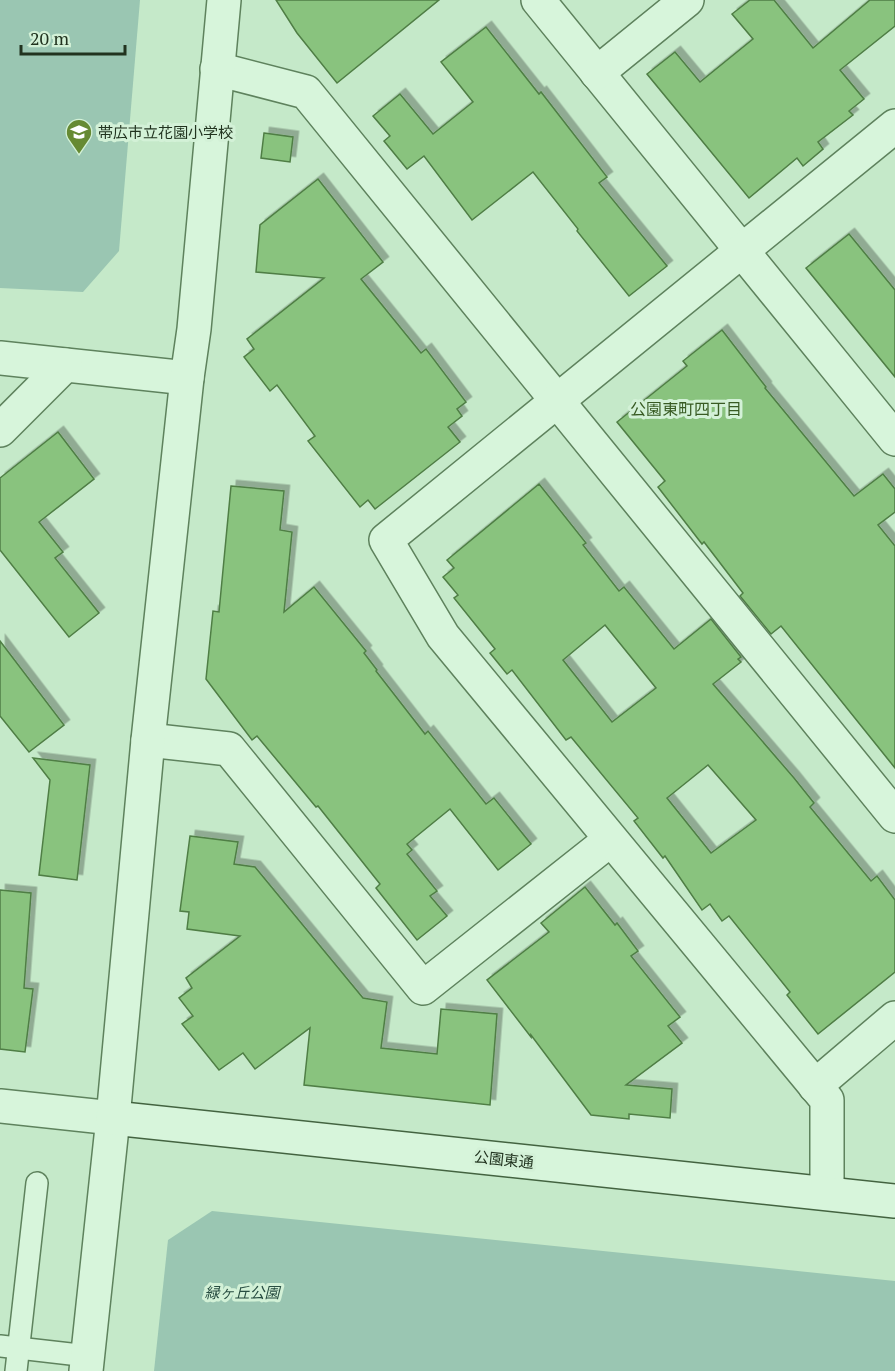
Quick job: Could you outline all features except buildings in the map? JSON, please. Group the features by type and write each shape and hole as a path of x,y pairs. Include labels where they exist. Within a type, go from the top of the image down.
{"street":[{"path":"87,1364 113,1118 148,740 194,329 224,0"},
{"path":"538,0 895,439"},
{"path":"597,73 687,0"},
{"path":"217,69 306,92 895,816"},
{"path":"827,1193 827,1100 443,636 386,540 895,126"},
{"path":"0,358 187,378"},
{"path":"0,430 65,365"},
{"path":"148,740 229,749 423,988 610,840"},
{"path":"815,1086 895,1018"},
{"name":"公園東通","path":"0,1106 895,1201"}],"lane":[{"path":"16,1371 9,1347 37,1183"},
{"path":"9,1347 87,1364"}],"green space":[{"name":"帯広市立花園小学校","path":"0,0 140,0 119,251 83,292 0,288"},
{"name":"緑ヶ丘公園","path":"212,1211 895,1281 895,1371 154,1371 168,1240"}],"place":[{"name":"帯広市立花園小学校","path":"79,155"}],"district":[{"name":"公園東町四丁目","path":"686,409"}]}
